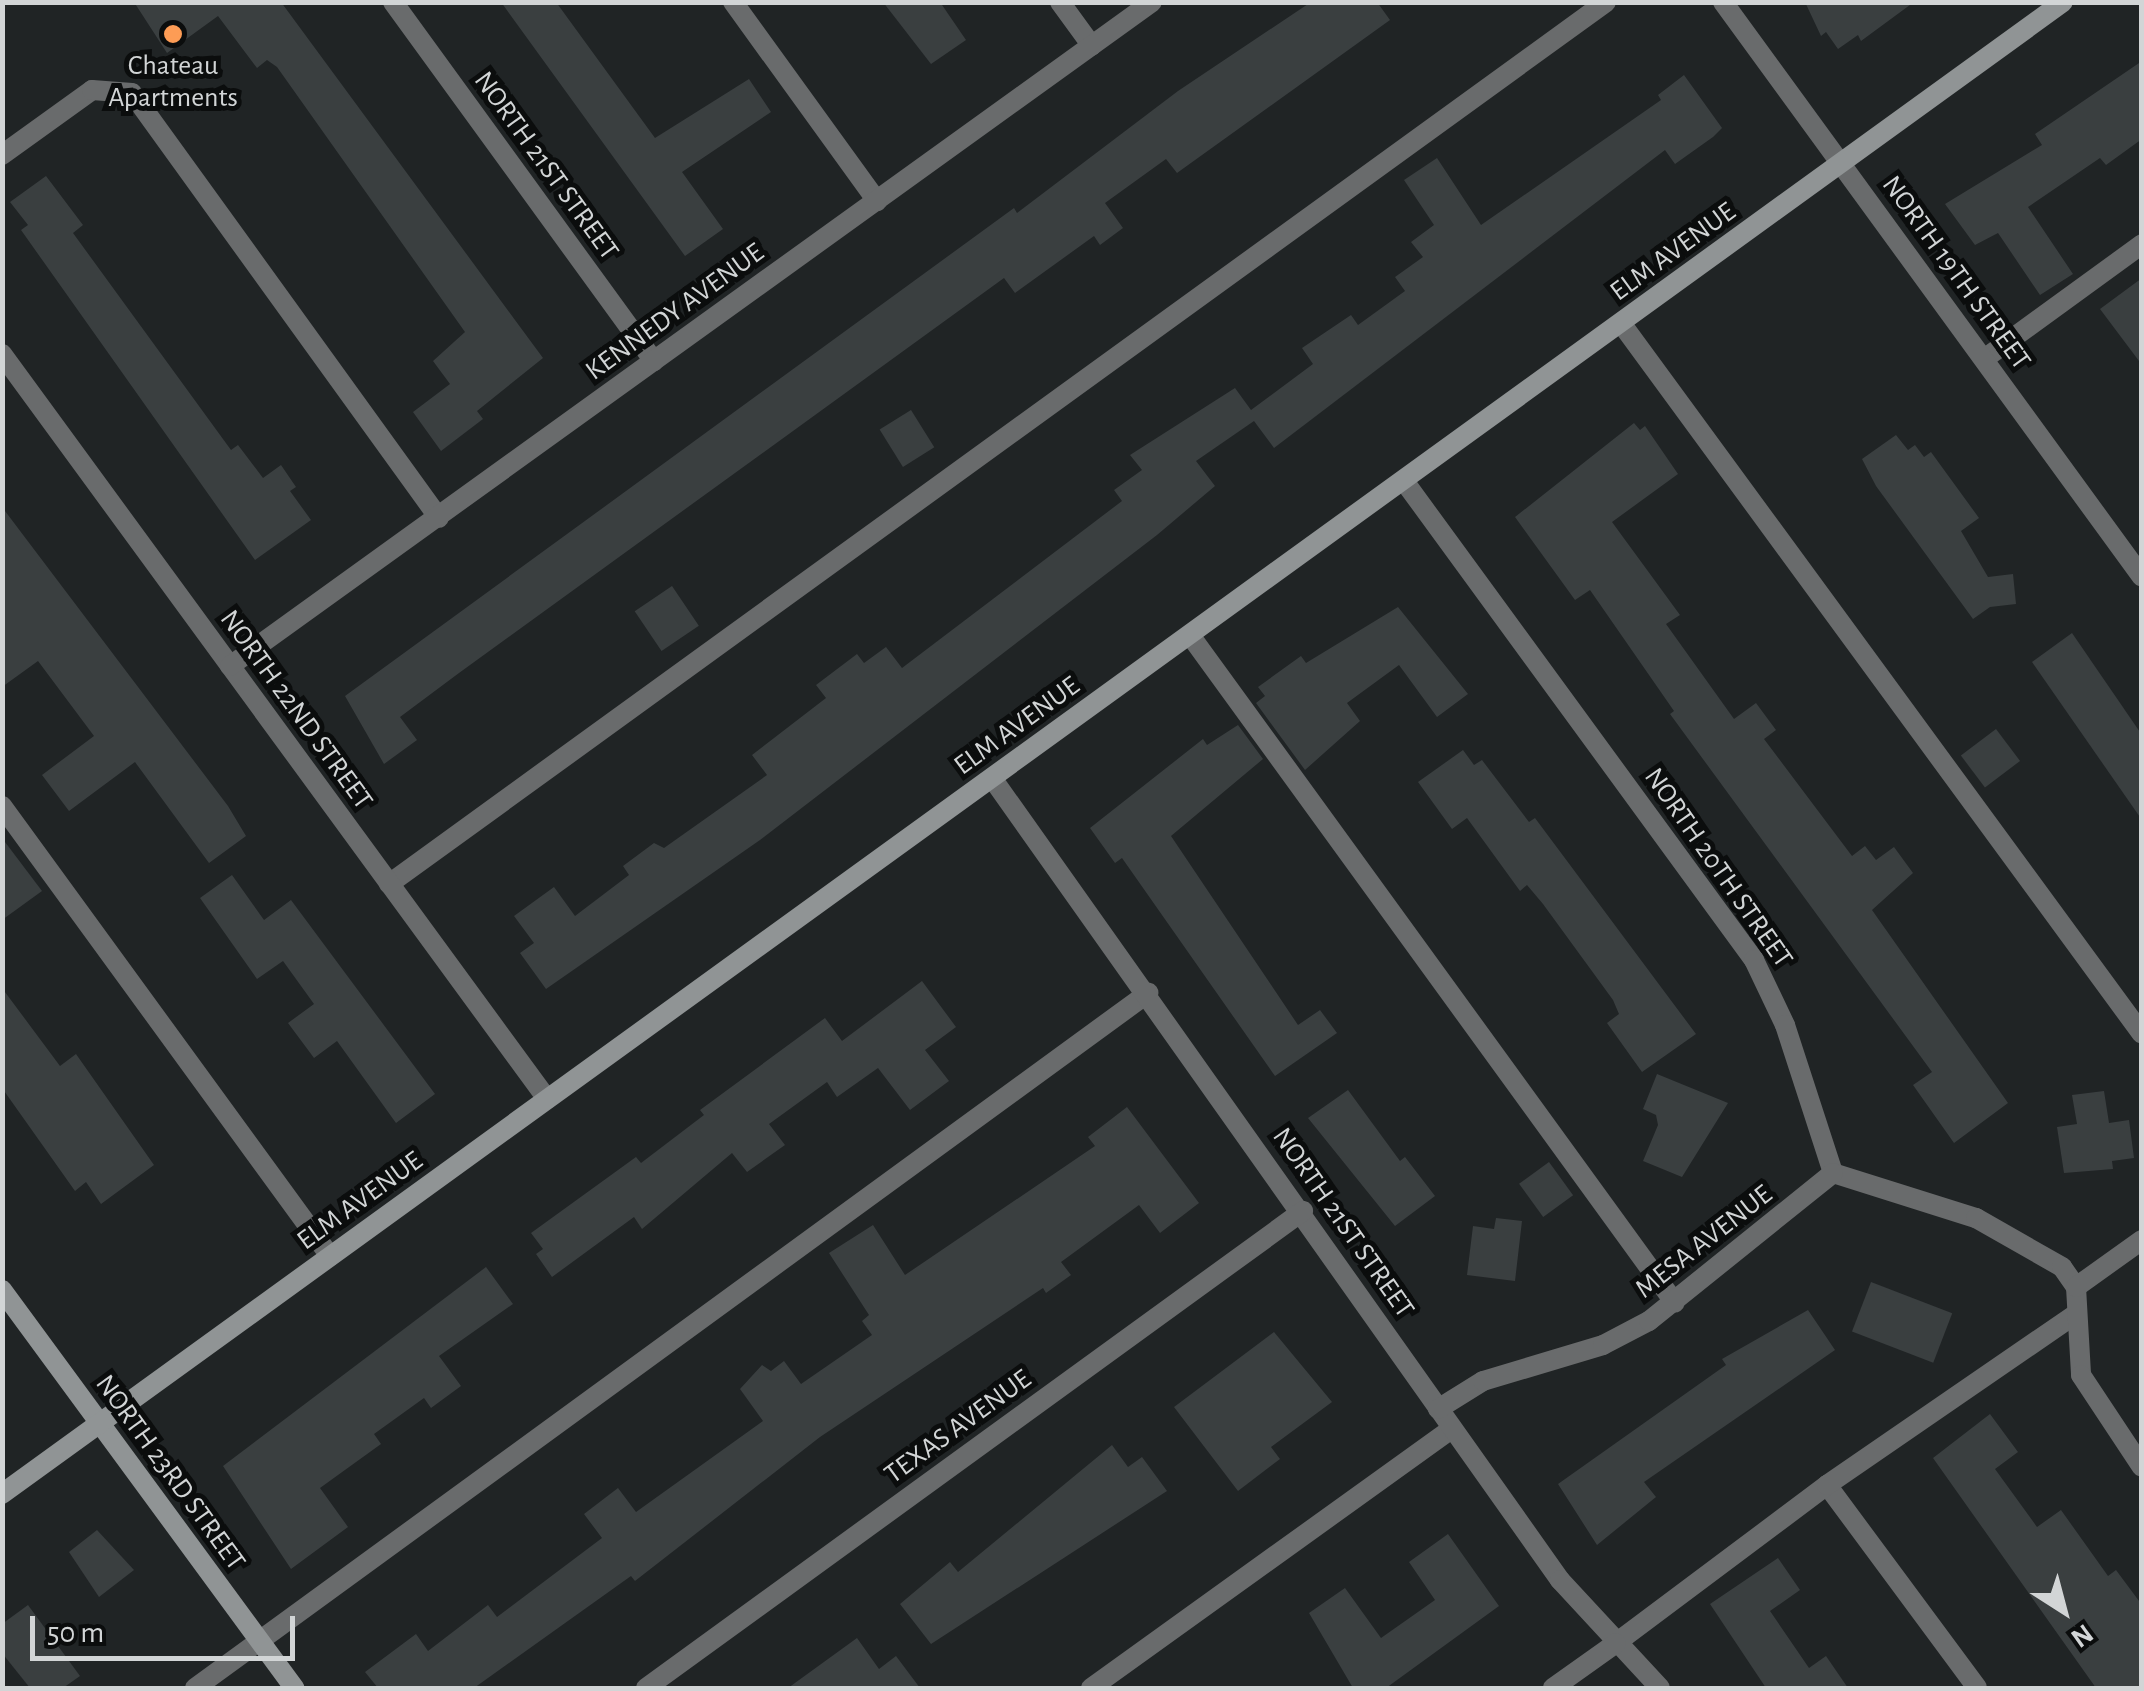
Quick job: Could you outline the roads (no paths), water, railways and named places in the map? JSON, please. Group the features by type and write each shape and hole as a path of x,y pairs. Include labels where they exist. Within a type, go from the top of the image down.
{"street":[{"name":"NORTH 21ST STREET","path":"393,2 654,362"},
{"path":"733,2 877,201"},
{"path":"1060,2 1092,46"},
{"name":"KENNEDY AVENUE","path":"230,666 1152,2"},
{"path":"389,884 1606,2"},
{"name":"NORTH 19TH STREET","path":"1723,2 2142,577"},
{"name":"ELM AVENUE","path":"2,1494 2063,2"},
{"path":"2,155 92,90 132,93 439,518"},
{"path":"1984,359 2142,244"},
{"path":"1621,323 2142,1034"},
{"name":"NORTH 22ND STREET","path":"2,354 547,1099"},
{"name":"NORTH 20TH STREET","path":"1404,481 1754,960 1785,1024 1832,1173"},
{"path":"1190,635 1675,1303"},
{"name":"NORTH 21ST STREET","path":"992,778 1148,993 1560,1580 1660,1688"},
{"path":"2,806 330,1256"},
{"path":"195,1688 1148,993"},
{"path":"1832,1173 1976,1218 2050,1259 2076,1287 2081,1375 2142,1468"},
{"name":"MESA AVENUE","path":"1438,1410 1483,1380 1603,1345 1675,1303 1832,1173"},
{"name":"TEXAS AVENUE","path":"646,1688 1303,1212"},
{"path":"2076,1287 2142,1240"},
{"name":"NORTH 23RD STREET","path":"2,1290 294,1688"},
{"path":"1553,1688 1827,1484 2077,1314"},
{"path":"1091,1688 1452,1429"},
{"path":"1827,1484 1977,1688"}],"place":[{"name":"Chateau Apartments","path":"173,34"}]}
